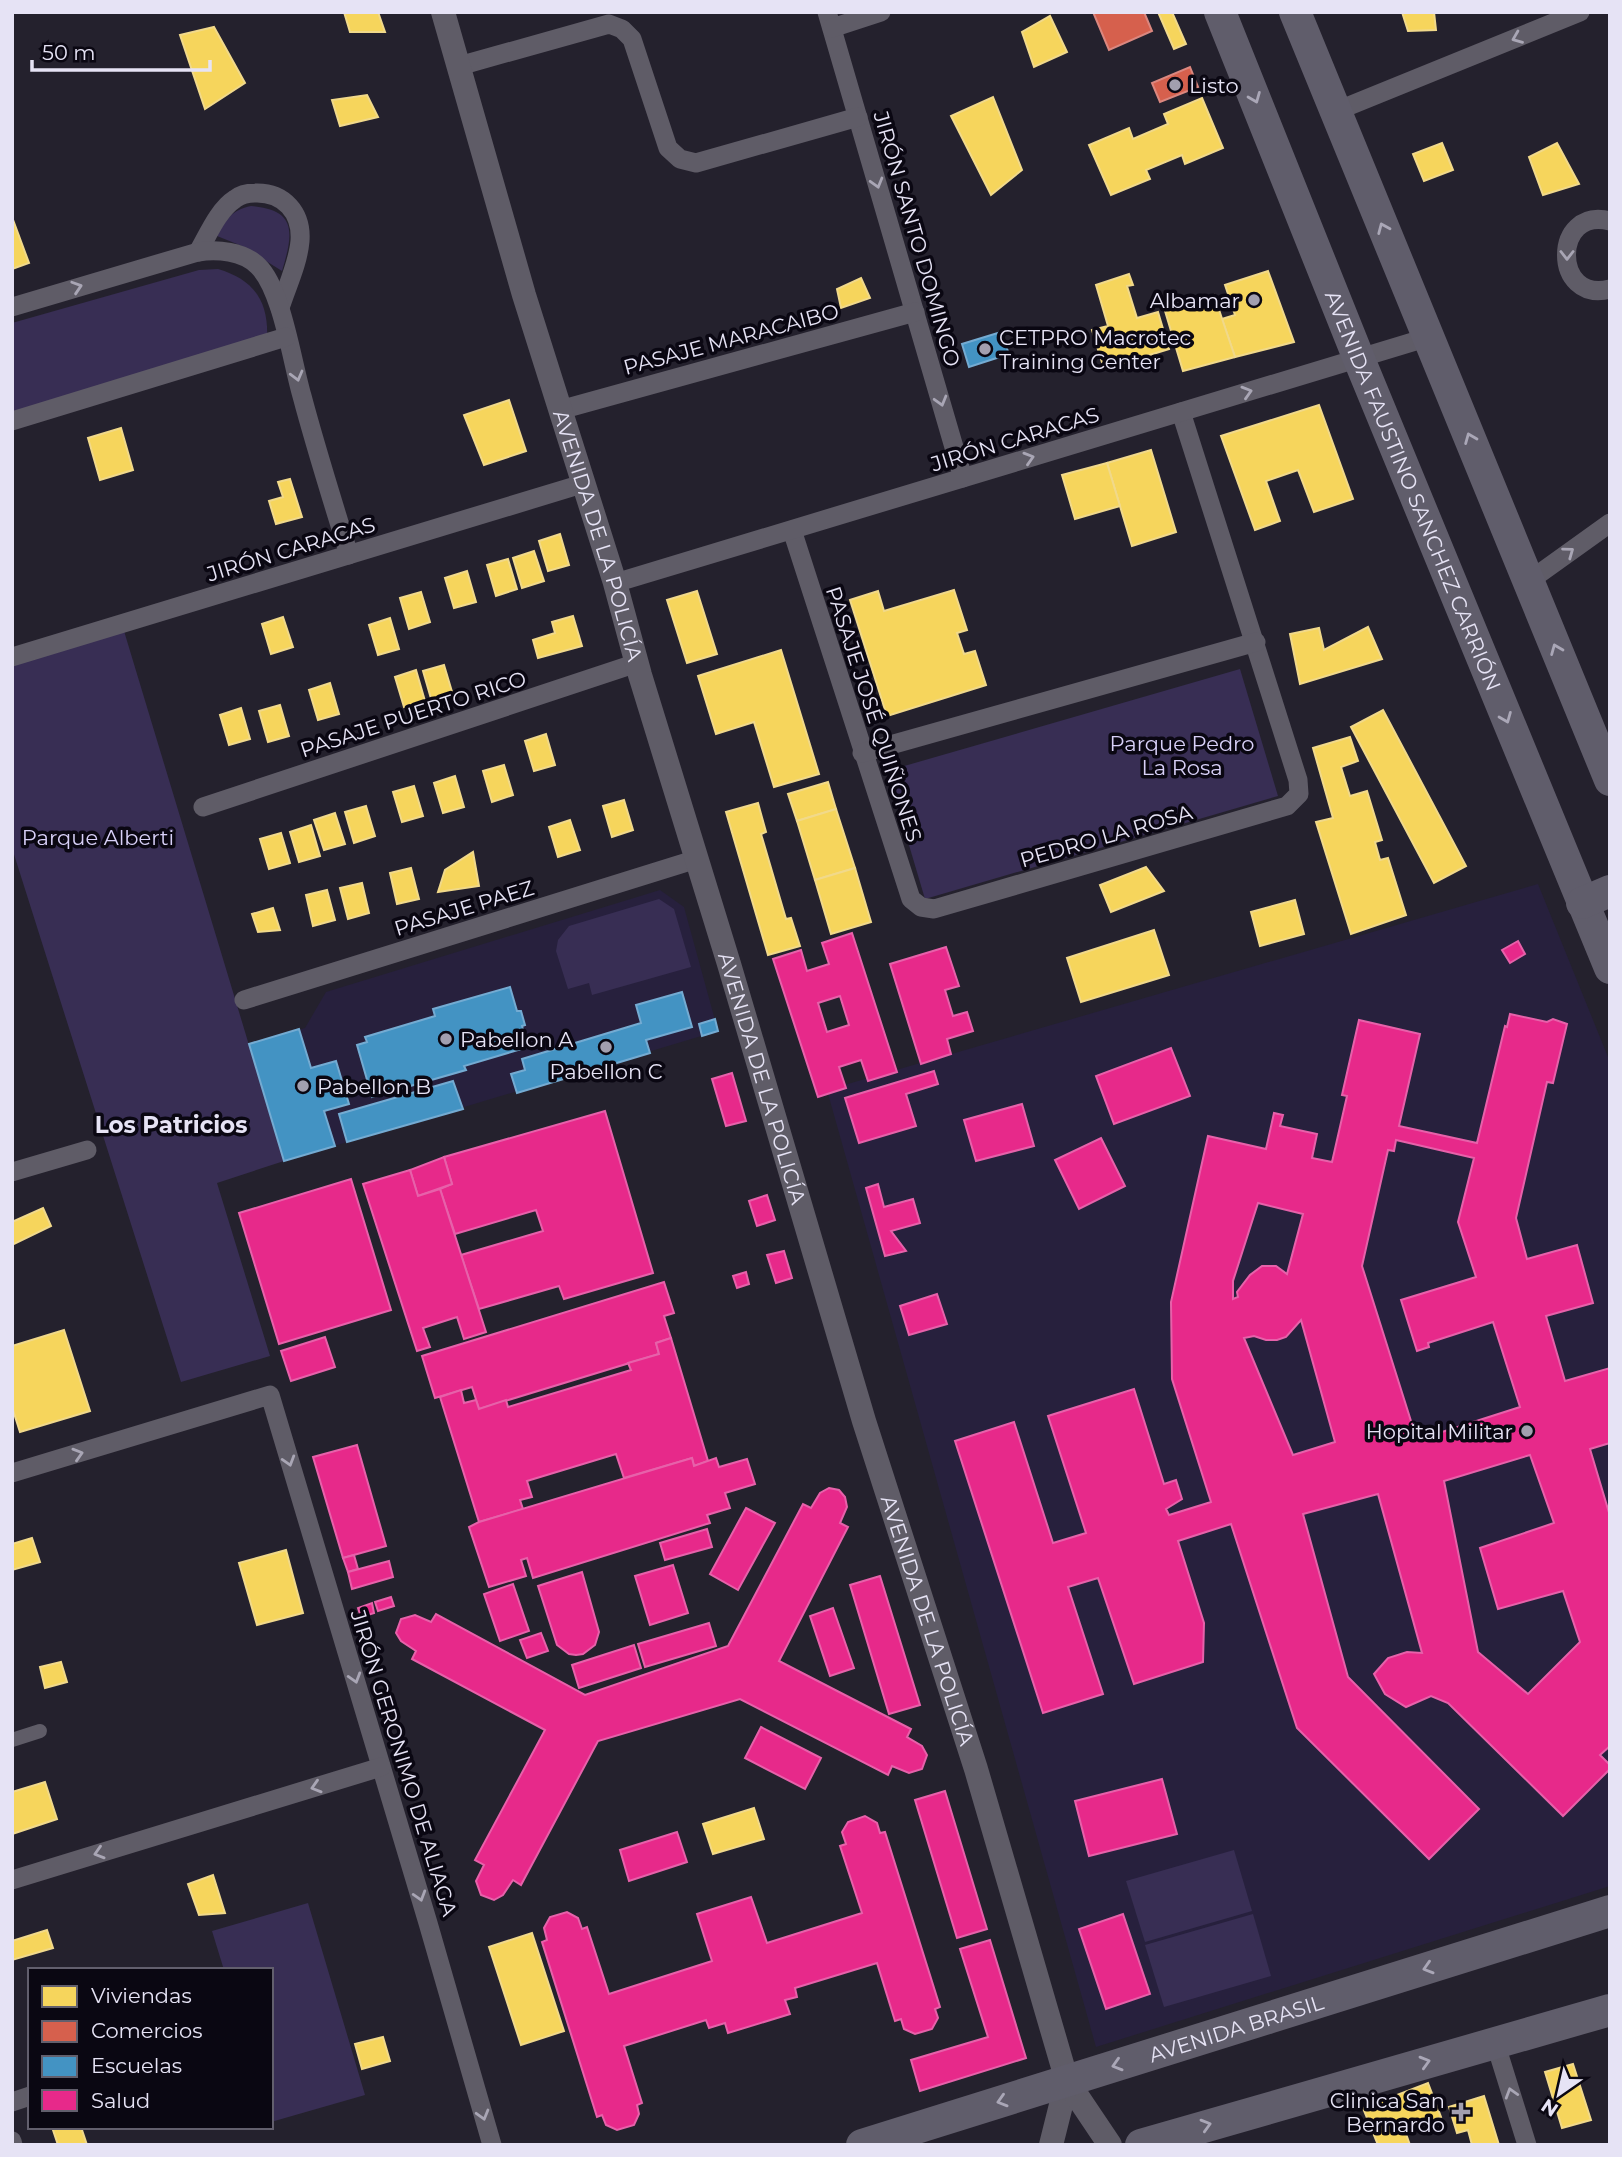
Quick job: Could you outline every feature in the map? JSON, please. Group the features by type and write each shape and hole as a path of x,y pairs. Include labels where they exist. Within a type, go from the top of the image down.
{"main road":[{"name":"AVENIDA FAUSTINO SANCHEZ CARRIÓN","path":"1220,12 1359,359 1596,897 1606,951"},
{"path":"1295,12 1610,780"},
{"name":"AVENIDA BRASIL","path":"862,2145 1610,1911"},
{"path":"1482,1951 1610,1934"},
{"path":"1495,2042 1518,2024 1610,1987"},
{"path":"1141,2145 1610,2010"}],"street":[{"name":"AVENIDA DE LA POLICÍA","path":"443,12 524,295 615,583 864,1421 976,1769 1067,2081"},
{"path":"829,20 881,12"},
{"path":"1334,112 1580,12"},
{"name":"JIRÓN SANTO DOMINGO","path":"829,20 963,478"},
{"path":"459,66 609,24 622,29 632,39 668,148 680,159 696,163 858,117"},
{"path":"198,251 223,210 235,198 262,193 287,202 296,212 300,240 280,308"},
{"path":"1608,219 1593,220 1582,225 1567,243 1565,255 1572,277 1581,285 1592,290 1610,289"},
{"path":"12,307 198,251 214,249 238,254 257,264 270,282 280,308 349,555"},
{"name":"PASAJE MARACAIBO","path":"560,410 915,312"},
{"path":"12,421 286,337"},
{"name":"JIRÓN CARACAS","path":"615,583 1429,337"},
{"path":"862,753 1256,642 1181,412"},
{"name":"JIRÓN CARACAS","path":"12,657 582,484"},
{"path":"1529,581 1610,523"},
{"name":"PASAJE JOSÉ QUIÑONES","path":"792,530 911,900 921,907"},
{"name":"PEDRO LA ROSA","path":"921,907 934,909 1287,806 1299,794 1298,780 1256,642"},
{"name":"PASAJE PUERTO RICO","path":"203,807 637,663"},
{"name":"PASAJE PAEZ","path":"244,1000 697,859"},
{"path":"12,1172 87,1150"},
{"name":"JIRÓN GERONIMO DE ALIAGA","path":"12,1473 270,1395 492,2145"},
{"path":"12,1740 40,1731"},
{"path":"12,1880 381,1767"},
{"path":"1495,2042 1527,2145"},
{"path":"1051,2145 1067,2081"},
{"path":"1067,2081 1110,2145"}],"shaded area":[{"path":"1538,884 1610,1062 1610,1886 1096,2047 827,1090"},
{"path":"660,890 684,907 718,1031 284,1161 249,1044 305,1028 326,992"}],"green space":[{"path":"251,206 277,213 288,226 288,246 282,271 242,246 217,236 230,216"},
{"path":"218,269 242,279 257,294 265,314 267,340 12,418 12,323 199,270"},
{"name":"Parque Alberti","path":"124,631 284,1161 217,1183 270,1356 181,1382 12,848 12,664"},
{"name":"Parque Pedro La Rosa","path":"1240,669 1278,796 925,899 887,771"},
{"path":"659,899 674,909 691,967 592,995 589,983 568,989 556,951 558,940 569,926"},
{"path":"1234,1850 1252,1911 1145,1942 1126,1881"},
{"path":"308,1903 365,2095 273,2121 273,1968 223,1968 212,1931"},
{"path":"1253,1914 1271,1976 1164,2007 1145,1945"}],"building: Viviendas":[{"path":"344,12 378,12 385,32 350,32"},
{"path":"1158,12 1172,12 1186,44 1174,49"},
{"path":"1402,12 1434,12 1436,30 1408,31"},
{"path":"1050,16 1067,52 1034,67 1022,32"},
{"path":"214,27 245,83 205,109 180,35"},
{"path":"367,95 378,117 340,126 332,100"},
{"path":"993,97 1022,170 991,195 951,116"},
{"path":"1202,98 1223,148 1185,164 1182,155 1146,170 1150,179 1111,195 1089,145 1129,128 1133,139 1168,124 1164,114"},
{"path":"1442,143 1453,170 1424,181 1413,154"},
{"path":"1557,143 1579,184 1543,195 1529,157"},
{"path":"12,217 29,263 12,269"},
{"name":"Albamar","path":"1268,271 1294,342 1235,357 1222,319 1235,315 1225,285"},
{"path":"1129,274 1133,285 1127,286 1137,318 1158,312 1169,349 1104,369 1092,330 1108,326 1096,285"},
{"path":"861,278 870,298 841,308 837,289"},
{"path":"1214,295 1235,357 1183,371 1165,311"},
{"path":"509,400 526,451 484,465 464,415"},
{"path":"1319,405 1353,499 1314,512 1298,470 1266,481 1280,521 1255,530 1221,436"},
{"path":"121,428 133,470 100,480 88,438"},
{"path":"1151,450 1176,532 1132,546 1107,463"},
{"path":"1107,463 1120,506 1075,519 1062,475"},
{"path":"290,479 302,517 276,524 269,501 283,497 278,482"},
{"path":"560,534 569,565 548,571 539,541"},
{"path":"534,551 544,581 522,588 513,558"},
{"path":"508,559 517,589 496,596 487,565"},
{"path":"467,571 476,602 454,608 445,578"},
{"path":"954,590 967,630 957,633 964,654 975,651 986,685 887,716 850,600 878,591 884,611"},
{"path":"697,591 717,654 687,663 667,600"},
{"path":"421,592 430,622 409,629 400,598"},
{"path":"573,616 582,646 538,658 533,640 555,633 552,622"},
{"path":"283,617 293,647 271,654 262,624"},
{"path":"390,618 399,649 378,655 369,625"},
{"path":"1368,627 1382,659 1300,684 1290,634 1319,628 1324,650"},
{"path":"781,650 819,774 774,787 754,722 716,734 698,676"},
{"path":"444,665 453,695 432,702 423,671"},
{"path":"416,670 425,701 404,707 395,677"},
{"path":"330,683 339,714 318,720 309,690"},
{"path":"280,705 289,736 268,742 259,711"},
{"path":"241,708 250,739 229,745 220,715"},
{"path":"1383,710 1466,866 1434,883 1351,727"},
{"path":"546,734 555,765 534,771 525,741"},
{"path":"1350,737 1358,761 1341,767 1350,796 1367,791 1382,840 1375,842 1380,860 1388,858 1406,915 1351,934 1316,822 1333,818 1313,748"},
{"path":"504,765 513,795 492,802 483,771"},
{"path":"455,776 464,807 443,813 434,783"},
{"path":"828,782 836,809 797,821 788,794"},
{"path":"414,786 423,816 402,822 393,792"},
{"path":"624,800 633,830 612,837 603,806"},
{"path":"758,803 766,832 761,834 786,919 791,918 800,946 768,955 726,812"},
{"path":"366,806 375,836 354,843 345,812"},
{"path":"836,809 855,868 815,880 797,821"},
{"path":"335,813 345,844 324,850 314,820"},
{"path":"570,820 580,850 558,857 549,827"},
{"path":"311,825 320,856 299,862 290,832"},
{"path":"281,833 290,863 269,869 260,839"},
{"path":"473,852 479,886 438,892 445,870"},
{"path":"1146,867 1164,891 1111,912 1100,885"},
{"path":"411,868 419,899 397,904 390,873"},
{"path":"855,868 871,922 831,934 815,880"},
{"path":"362,883 369,913 348,919 340,888"},
{"path":"327,890 335,920 313,926 306,895"},
{"path":"1295,900 1304,934 1260,946 1251,912"},
{"path":"273,908 280,930 258,932 252,914"},
{"path":"1154,930 1169,975 1081,1002 1067,958"},
{"path":"43,1208 51,1226 12,1245 12,1222"},
{"path":"64,1330 90,1411 20,1432 12,1407 12,1346"},
{"path":"32,1538 40,1562 12,1570 12,1544"},
{"path":"286,1550 303,1613 257,1625 239,1563"},
{"path":"61,1662 67,1682 45,1688 40,1667"},
{"path":"45,1782 57,1819 12,1834 12,1792"},
{"path":"754,1808 764,1839 713,1854 703,1824"},
{"path":"213,1875 225,1913 199,1915 188,1884"},
{"path":"47,1930 53,1948 12,1960 12,1941"},
{"path":"532,1933 564,2031 521,2045 489,1947"},
{"path":"383,2037 390,2061 362,2069 355,2044"},
{"path":"1573,2064 1591,2120 1562,2128 1545,2072"},
{"path":"1428,2083 1441,2117 1405,2131 1410,2145 1378,2145 1363,2108"},
{"path":"1484,2096 1499,2145 1472,2145 1468,2130 1457,2133 1449,2107"},
{"path":"53,2129 82,2129 87,2145 58,2145"}],"building: Comercios":[{"path":"1093,12 1144,12 1152,31 1109,50"},
{"name":"Listo","path":"1190,67 1198,87 1160,102 1152,83"}],"building: Escuelas":[{"name":"CETPRO Macrotec Training Center","path":"1001,332 1009,354 969,367 962,344"},
{"name":"Pabellon A","path":"510,987 517,1011 521,1011 528,1047 464,1066 466,1070 372,1097 357,1045 367,1042 365,1037 435,1016 433,1009"},
{"name":"Pabellon C","path":"682,992 692,1027 646,1040 650,1053 517,1093 511,1074 525,1070 522,1059 641,1023 636,1005"},
{"path":"715,1019 718,1031 702,1036 699,1024"},
{"name":"Pabellon B","path":"299,1029 311,1068 336,1061 349,1104 324,1111 335,1146 284,1161 249,1044"},
{"path":"453,1081 463,1109 347,1142 339,1114"}],"building: Salud":[{"path":"852,933 897,1072 868,1081 861,1060 839,1067 846,1088 818,1097 773,959 801,950 807,971 829,964 822,943","holes":["840,996 849,1025 827,1032 818,1003"]},
{"path":"1518,941 1525,954 1510,963 1502,950"},
{"path":"946,947 959,986 945,990 953,1016 967,1012 973,1031 947,1039 951,1054 921,1064 890,964"},
{"name":"Hopital Militar","path":"1510,1014 1547,1022 1553,1019 1567,1024 1553,1083 1547,1082 1516,1218 1527,1259 1577,1245 1593,1303 1546,1316 1565,1381 1610,1368 1610,1443 1590,1449 1610,1516 1610,1746 1600,1755 1610,1765 1610,1769 1563,1816 1448,1703 1431,1696 1406,1707 1385,1694 1374,1674 1388,1658 1407,1652 1422,1653 1378,1494 1303,1514 1348,1677 1479,1809 1429,1859 1297,1728 1231,1524 1178,1541 1204,1623 1203,1662 1134,1684 1098,1578 1068,1587 1103,1694 1043,1713 955,1441 1014,1422 1053,1543 1086,1533 1048,1416 1134,1389 1164,1484 1176,1480 1182,1499 1166,1509 1169,1515 1211,1502 1172,1379 1171,1302 1208,1136 1266,1149 1274,1113 1283,1115 1280,1126 1317,1134 1312,1158 1332,1162 1347,1096 1342,1095 1359,1020 1420,1034 1399,1126 1477,1143 1505,1026 1507,1027","holes":["1396,1140 1474,1158 1458,1222 1476,1277 1401,1300 1417,1351 1429,1347 1428,1343 1493,1322 1520,1407 1417,1440 1362,1266 1388,1150 1394,1151","1258,1203 1303,1214 1287,1274 1276,1266 1262,1266 1250,1275 1237,1292 1238,1297 1233,1299 1233,1281","1301,1320 1335,1442 1293,1455 1244,1338 1254,1336 1277,1340 1286,1337","1530,1455 1554,1523 1480,1548 1498,1609 1563,1591 1580,1642 1528,1694 1478,1652 1444,1481"]},
{"path":"1171,1048 1190,1096 1114,1124 1096,1076"},
{"path":"934,1071 938,1084 906,1094 916,1126 859,1143 845,1098"},
{"path":"732,1073 746,1121 726,1126 712,1079"},
{"path":"1022,1104 1034,1146 976,1161 964,1120"},
{"path":"605,1111 653,1273 564,1299 559,1286 479,1309 461,1255 543,1231 536,1210 455,1234 440,1189 452,1184 444,1157"},
{"path":"1101,1138 1125,1186 1079,1209 1055,1160"},
{"path":"444,1157 452,1184 418,1196 410,1170"},
{"path":"410,1170 418,1196 440,1189 486,1332 464,1339 457,1317 423,1328 430,1347 417,1351 363,1184"},
{"path":"351,1179 391,1310 279,1344 239,1213"},
{"path":"878,1184 884,1207 913,1199 920,1223 891,1231 906,1251 885,1256 866,1188"},
{"path":"767,1195 775,1220 757,1226 749,1201"},
{"path":"784,1251 792,1278 776,1283 767,1255"},
{"path":"746,1272 749,1284 737,1288 733,1276"},
{"path":"664,1282 674,1313 664,1316 671,1338 656,1343 659,1354 479,1409 472,1387 435,1398 422,1356"},
{"path":"937,1294 947,1324 909,1335 900,1306"},
{"path":"325,1337 335,1367 291,1381 281,1351"},
{"path":"671,1338 708,1461 694,1466 692,1458 624,1478 616,1454 527,1481 532,1497 520,1500 523,1509 479,1522 440,1397 461,1390 464,1403 476,1400 479,1409 506,1400 508,1407 631,1370 628,1363 659,1354 656,1343"},
{"path":"357,1445 386,1546 343,1558 313,1457"},
{"path":"692,1458 694,1466 716,1458 719,1467 747,1459 755,1484 725,1493 730,1508 707,1515 710,1523 533,1578 527,1558 521,1560 526,1576 489,1587 469,1527"},
{"path":"829,1488 839,1490 845,1497 847,1507 840,1523 848,1527 779,1661 911,1729 907,1737 922,1746 927,1755 922,1769 909,1773 892,1766 888,1775 740,1699 598,1741 521,1885 513,1880 503,1895 494,1900 481,1895 476,1881 484,1865 475,1860 545,1730 412,1659 416,1651 401,1641 396,1633 401,1619 415,1615 431,1622 436,1614 585,1695 728,1646 803,1504 811,1508 820,1493"},
{"path":"746,1508 775,1523 738,1590 710,1574"},
{"path":"707,1529 712,1547 665,1560 660,1543"},
{"path":"354,1555 358,1569 348,1572 343,1558"},
{"path":"389,1561 393,1577 352,1589 348,1572"},
{"path":"673,1565 688,1613 650,1625 635,1576"},
{"path":"582,1572 599,1632 595,1645 583,1654 576,1655 569,1654 557,1645 538,1586"},
{"path":"880,1576 920,1705 889,1714 850,1585"},
{"path":"513,1584 529,1631 500,1641 484,1594"},
{"path":"391,1597 394,1606 378,1611 375,1602"},
{"path":"372,1603 374,1613 361,1617 358,1608"},
{"path":"833,1608 854,1668 830,1676 810,1616"},
{"path":"709,1623 716,1646 645,1667 638,1644"},
{"path":"541,1633 548,1651 527,1658 520,1640"},
{"path":"634,1645 641,1668 579,1688 572,1665"},
{"path":"761,1727 821,1758 805,1789 745,1758"},
{"path":"1162,1779 1177,1834 1089,1856 1075,1801"},
{"path":"945,1791 987,1929 957,1938 915,1800"},
{"path":"865,1816 877,1823 880,1833 885,1832 940,2007 935,2009 938,2018 932,2029 915,2034 904,2029 901,2019 895,2021 877,1963 795,1988 797,1997 785,2000 790,2014 728,2033 725,2023 709,2028 706,2020 624,2046 642,2103 637,2105 639,2114 634,2125 617,2130 606,2125 602,2115 597,2117 542,1942 547,1940 544,1928 550,1917 567,1912 578,1918 582,1929 587,1927 609,1994 712,1961 697,1914 751,1897 767,1943 862,1913 840,1846 846,1844 842,1832 848,1822"},
{"path":"677,1832 687,1862 629,1881 620,1850"},
{"path":"1123,1914 1150,1994 1106,2009 1079,1929"},
{"path":"990,1940 1026,2058 920,2091 911,2060 988,2037 960,1949"}],"place":[{"name":"Listo","path":"1175,85"},
{"name":"Albamar","path":"1254,300"},
{"name":"CETPRO Macrotec Training Center","path":"985,349"},
{"name":"Pabellon A","path":"446,1039"},
{"name":"Pabellon C","path":"606,1047"},
{"name":"Pabellon B","path":"303,1086"},
{"name":"Hopital Militar","path":"1527,1431"},
{"name":"Clinica San Bernardo","path":"1461,2112"}],"district":[{"name":"Los Patricios","path":"171,1125"}]}
